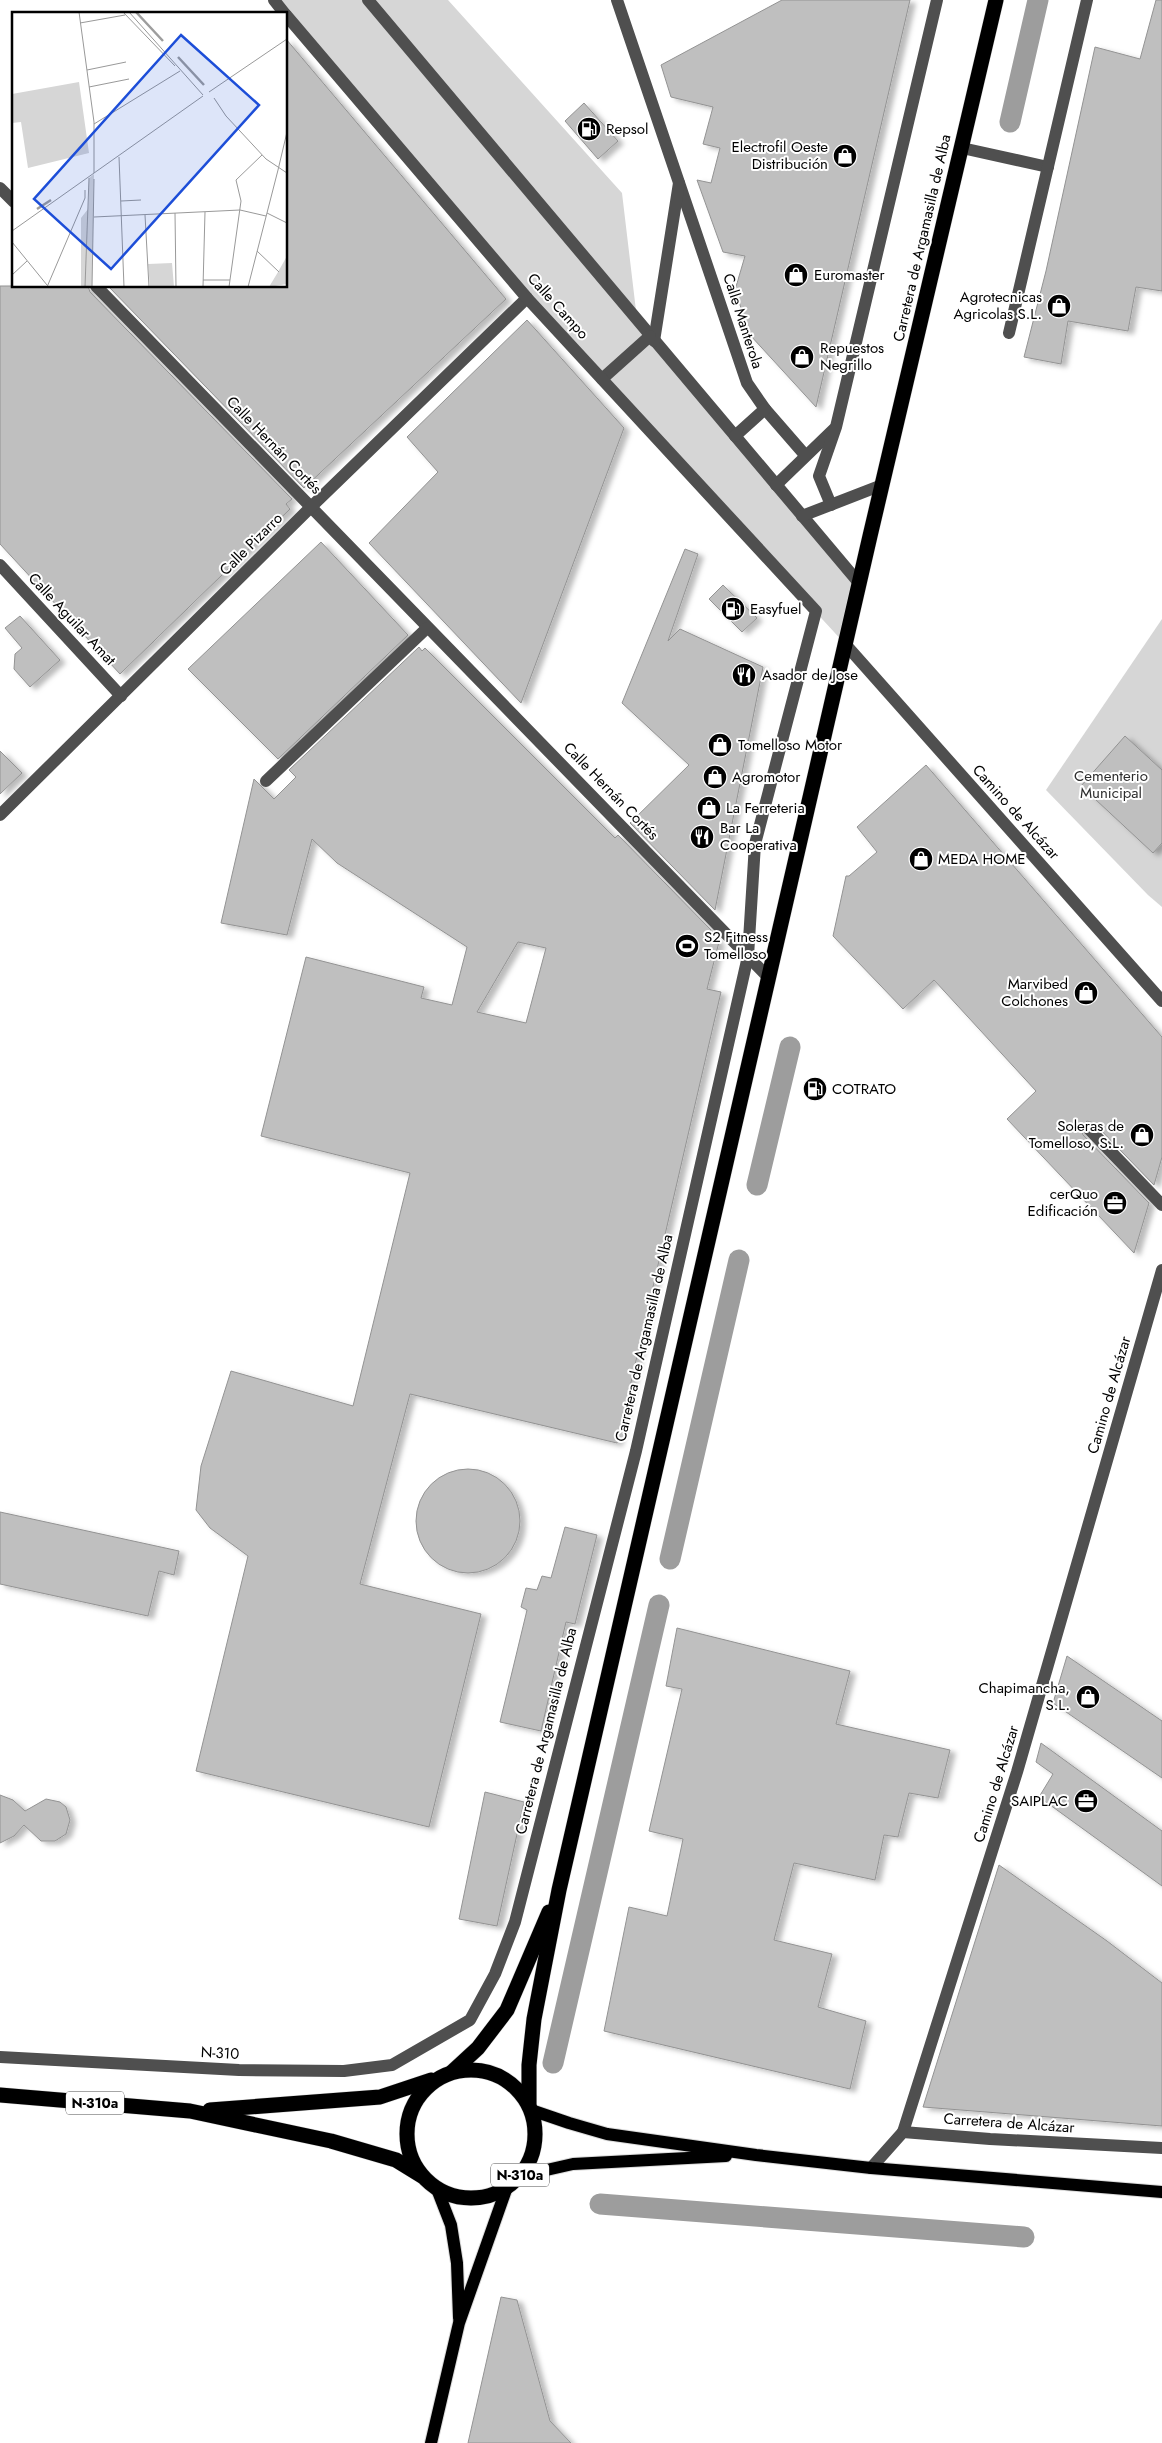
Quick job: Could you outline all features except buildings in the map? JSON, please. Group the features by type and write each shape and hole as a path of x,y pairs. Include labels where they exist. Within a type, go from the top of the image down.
{"highway":[{"name":"Carretera de Argamasilla de Alba","path":"559,1890 859,583 996,0"},
{"name":"N-310a","path":"422,2176 410,2156 406,2134 410,2112 422,2092 478,2048 506,2010 559,1890"},
{"name":"N-310a","path":"530,2108 530,2065 534,2019 559,1890"},
{"name":"N-310a","path":"0,2095 190,2111 331,2141 396,2160 422,2176 436,2188 460,2198 484,2197 507,2187 520,2176 530,2161 535,2144 536,2127 530,2108 519,2090 504,2078 488,2071 469,2069 445,2075 380,2098 190,2111"}],"main road":[{"path":"530,2108 568,2124 607,2134 756,2155 871,2168 1162,2192"},
{"path":"520,2176 573,2164 756,2155"},
{"path":"431,2443 459,2324 507,2187"},
{"path":"436,2188 451,2225 457,2263 459,2324"}],"street":[{"name":"Calle Campo","path":"274,0 284,12"},
{"path":"368,0 859,583"},
{"name":"Calle Manterola","path":"618,0 747,383 765,409 805,455"},
{"path":"831,505 819,476 836,427 937,0"},
{"path":"1009,333 1087,0"},
{"name":"Calle Campo","path":"288,16 527,298 816,611"},
{"path":"962,148 1048,167"},
{"name":"Calle Manterola","path":"652,338 680,181"},
{"path":"0,188 12,200"},
{"name":"Calle Hernán Cortés","path":"98,288 427,628 590,791 769,978"},
{"name":"Calle Pizarro","path":"0,816 311,507 527,298"},
{"path":"602,379 652,338"},
{"path":"735,436 765,409"},
{"path":"776,485 836,427"},
{"path":"802,516 882,485"},
{"name":"Calle Aguilar Amat","path":"0,565 121,696"},
{"name":"Carretera de Argamasilla de Alba","path":"434,2043 470,2020 495,1974 515,1922 636,1451 748,956 755,844 816,611"},
{"path":"266,781 427,628"},
{"name":"Camino de Alcázar","path":"846,645 1162,1001"},
{"path":"1089,1129 1162,1205"},
{"name":"Camino de Alcázar","path":"903,2132 1017,1772 1162,1270"},
{"name":"N-310","path":"0,2057 230,2070 344,2071 392,2065 434,2043"},
{"path":"871,2168 903,2132"},
{"name":"Carretera de Alcázar","path":"903,2132 990,2139 1162,2148"}],"green space":[{"path":"274,0 448,0 622,193 637,319 859,583 846,645 527,298 288,16 288,12 284,12"},
{"name":"Cementerio Municipal","path":"1162,619 1162,907 1046,790"}],"waterway":[{"path":"1010,122 1038,0"},
{"path":"757,1185 790,1047"},
{"path":"670,1559 739,1260"},
{"path":"553,2063 659,1605"},
{"path":"600,2204 1024,2237"}],"place":[{"name":"Repsol","path":"589,129"},
{"name":"Electrofil Oeste Distribución","path":"845,156"},
{"name":"Euromaster","path":"796,275"},
{"name":"Agrotecnicas Agricolas S.L.","path":"1059,306"},
{"name":"Repuestos Negrillo","path":"802,357"},
{"name":"Easyfuel","path":"733,609"},
{"name":"Asador de Jose","path":"744,675"},
{"name":"Tomelloso Motor","path":"720,745"},
{"name":"Agromotor","path":"715,777"},
{"name":"La Ferreteria","path":"709,808"},
{"name":"Bar La Cooperativa","path":"702,837"},
{"name":"MEDA HOME","path":"921,859"},
{"name":"S2 Fitness Tomelloso","path":"687,946"},
{"name":"Marvibed Colchones","path":"1086,993"},
{"name":"COTRATO","path":"815,1089"},
{"name":"Soleras de Tomelloso, S.L.","path":"1142,1135"},
{"name":"cerQuo Edificación","path":"1115,1203"},
{"name":"Chapimancha, S.L.","path":"1088,1697"},
{"name":"SAIPLAC","path":"1086,1801"}]}
